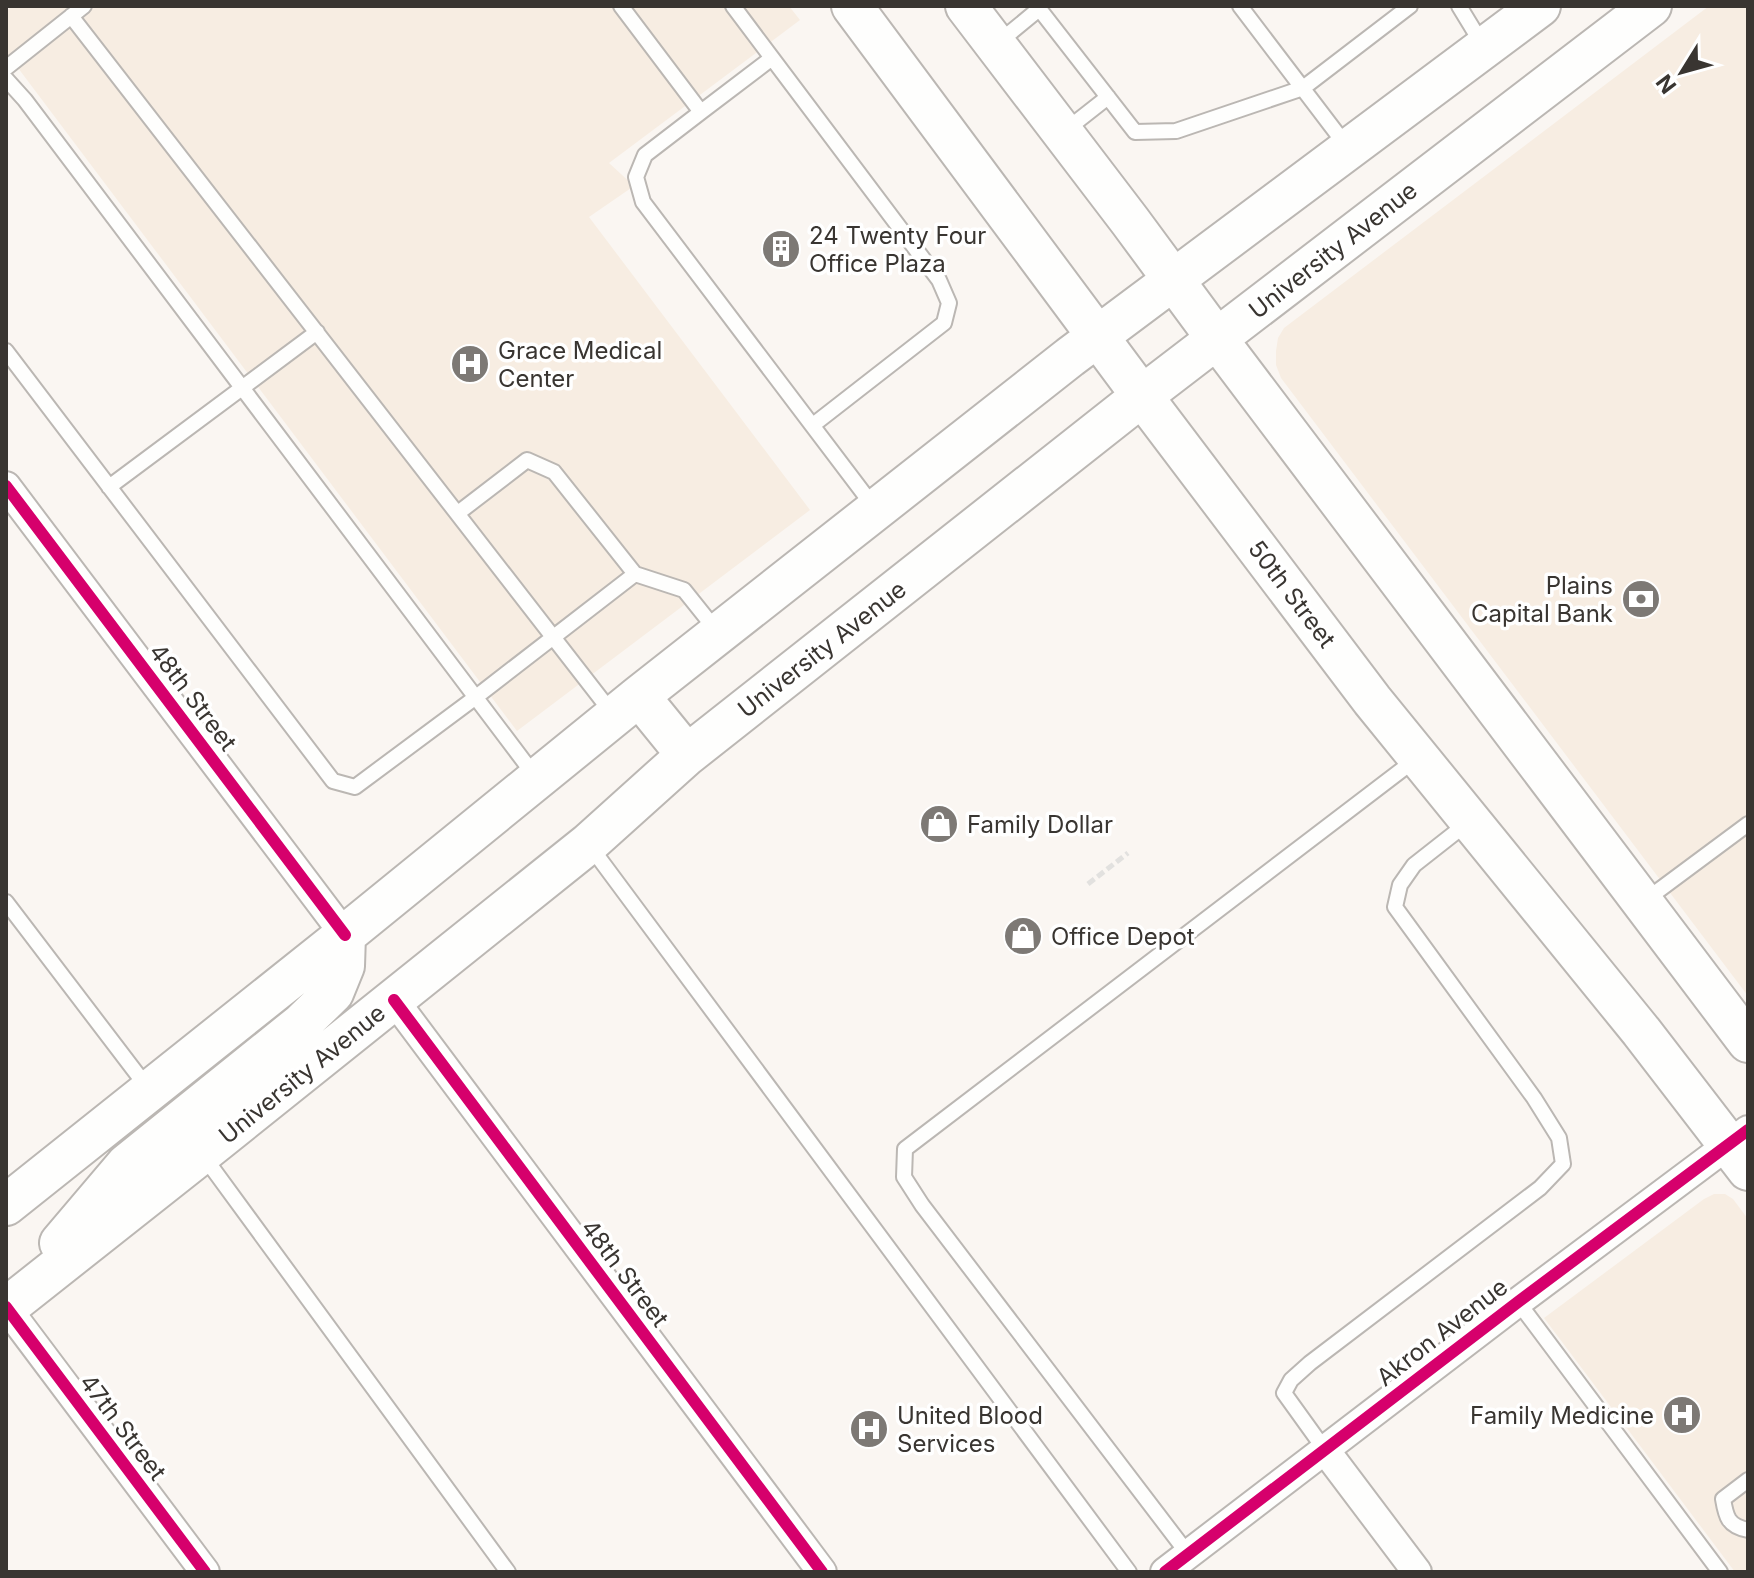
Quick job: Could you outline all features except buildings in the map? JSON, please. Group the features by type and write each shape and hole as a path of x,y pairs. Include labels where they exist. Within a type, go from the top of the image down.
{"main road":[{"name":"50th Street","path":"852,6 1372,700 1641,1031 1741,1148"},
{"path":"966,6 1748,1042"},
{"path":"6,1205 627,706 1070,357 1540,6"},
{"name":"University Avenue","path":"6,1308 588,844 687,755 1142,396 1651,6"},
{"path":"627,706 687,755"},
{"path":"6,1308 127,1164 301,1024 333,993 344,966 345,935"}],"street":[{"name":"48th Street","path":"6,486 345,935"},
{"name":"48th Street","path":"394,1000 822,1572"},
{"name":"Akron Avenue","path":"1165,1572 1518,1302 1741,1148"},
{"name":"47th Street","path":"6,1308 205,1572"},
{"path":"1325,1450 1417,1572"}],"lane":[{"path":"6,68 84,6"},
{"path":"621,6 701,112"},
{"path":"733,6 939,280 949,303 944,323 813,425"},
{"path":"1240,6 1349,148"},
{"path":"995,44 1038,7 1135,132 1176,131 1303,88 1410,6"},
{"path":"1459,6 1485,47"},
{"path":"71,16 554,637 627,706"},
{"path":"772,58 645,155 636,177 643,202 876,509"},
{"path":"6,79 25,100 538,779"},
{"path":"1062,133 1108,97"},
{"path":"109,487 317,332"},
{"path":"6,351 333,781 355,787 635,574"},
{"path":"458,513 527,460 554,472 635,574 684,590 719,633"},
{"path":"1188,1554 922,1205 904,1177 905,1149 1418,757"},
{"path":"1325,1450 1284,1393 1291,1380 1540,1188 1563,1164 1559,1138 1534,1098 1395,907 1400,885 1414,865 1470,821"},
{"path":"1643,902 1748,824"},
{"path":"588,844 1129,1572"},
{"path":"6,902 150,1091"},
{"path":"202,1153 508,1572"},
{"path":"1518,1302 1720,1572"},
{"path":"1748,1480 1723,1499 1726,1515 1736,1527 1748,1530"}],"path":[{"path":"1088,884 1128,853"}],"shaded area":[{"name":"Grace Medical Center","path":"13,6 789,6 800,20 609,163 634,186 589,217 810,510 517,731 6,52 6,11"},
{"path":"1709,6 1748,6 1748,996 1281,378 1276,365 1278,338 1284,328"},
{"path":"1714,1194 1725,1194 1733,1199 1748,1219 1748,1572 1735,1572 1544,1318"}],"cycle path":[{"path":"6,486 345,935"},
{"path":"394,1000 822,1572"},
{"path":"1165,1572 1748,1130"},
{"path":"6,1307 205,1572"}],"place":[{"name":"24 Twenty Four Office Plaza","path":"781,249"},
{"name":"Grace Medical Center","path":"470,364"},
{"name":"Plains Capital Bank","path":"1641,599"},
{"name":"Family Dollar","path":"939,824"},
{"name":"Office Depot","path":"1023,936"},
{"name":"Family Medicine","path":"1682,1415"},
{"name":"United Blood Services","path":"869,1429"}]}
